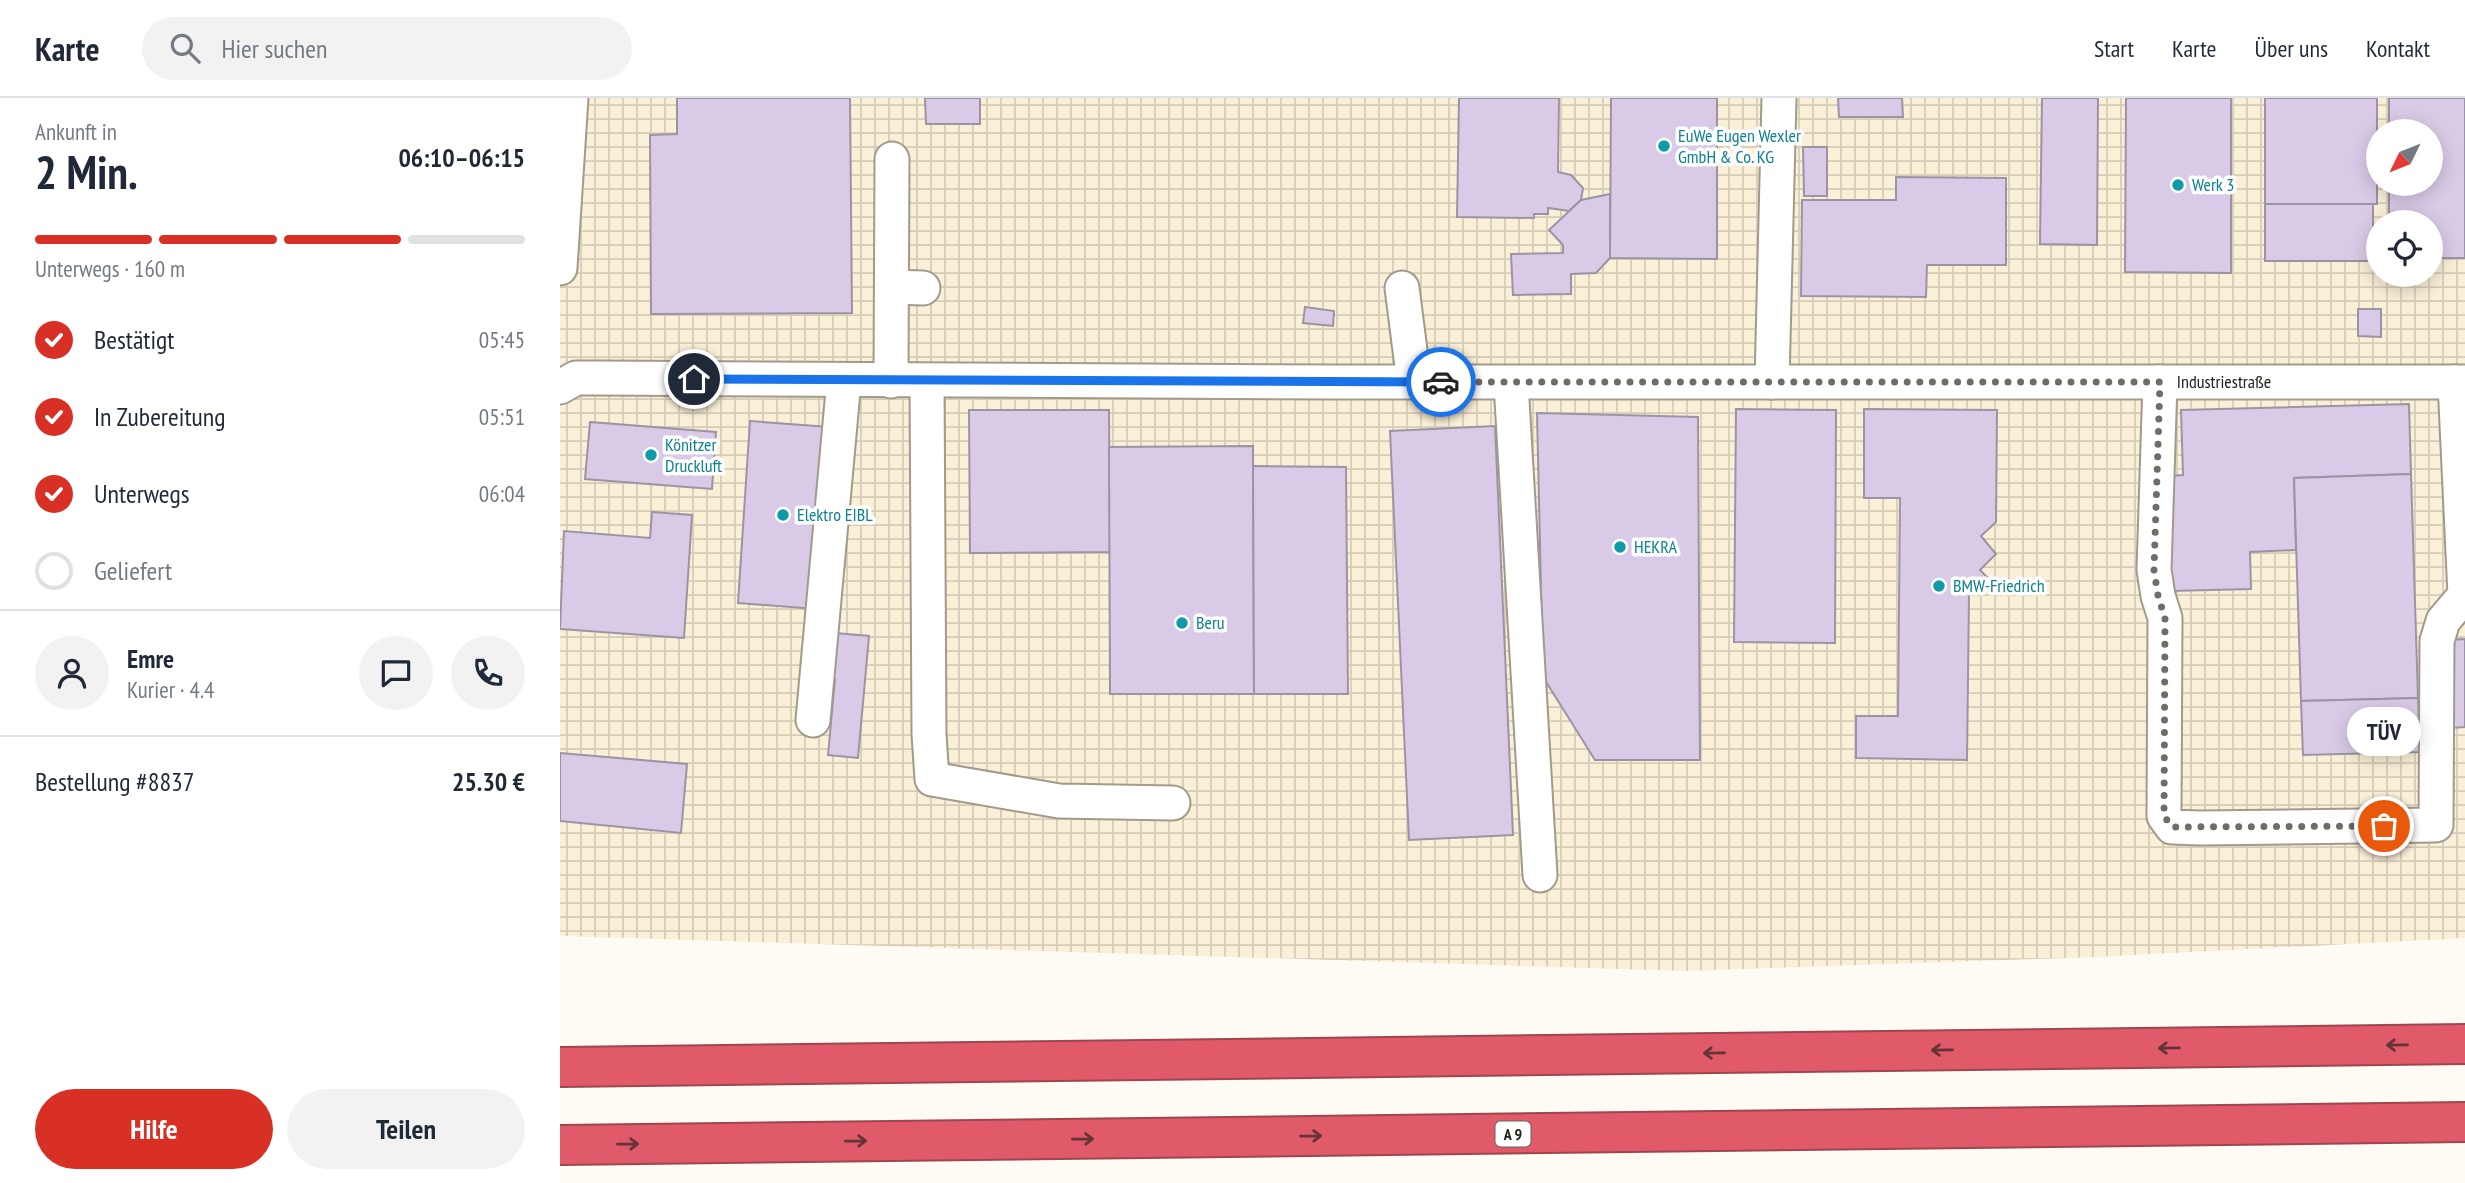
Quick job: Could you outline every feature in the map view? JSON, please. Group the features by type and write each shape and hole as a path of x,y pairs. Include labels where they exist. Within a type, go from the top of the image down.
{"highway":[{"path":"560,1067 2465,1044"},
{"name":"A 9","path":"560,1145 2465,1122"}],"street":[{"path":"560,268 571,98"},
{"path":"1773,382 1779,98"},
{"path":"891,381 907,287 892,159"},
{"path":"1402,289 1414,382"},
{"name":"Industriestraße","path":"560,387 576,378 1511,383 2460,382"},
{"path":"813,720 844,380"},
{"path":"927,381 929,734 932,779 1059,801 1173,803"},
{"path":"2160,382 2154,570 2165,618 2164,816 2172,827 2200,828 2436,825 2437,641 2444,621 2465,595 2460,382"},
{"path":"1511,383 1539,875"}],"shaded area":[{"path":"560,98 2465,98 2465,938 2095,957 1685,971 560,936"}],"building":[{"path":"677,98 850,98 852,313 651,314 650,135 677,134"},
{"path":"925,98 980,98 980,124 926,124"},
{"path":"1459,98 1559,98 1558,172 1571,175 1583,188 1581,200 1569,211 1548,208 1548,214 1534,214 1534,218 1457,217"},
{"name":"EuWe Eugen Wexler GmbH & Co. KG","path":"1611,98 1717,98 1717,259 1610,258"},
{"path":"1838,98 1902,98 1903,117 1839,117"},
{"path":"2042,98 2098,98 2097,245 2040,244"},
{"name":"Werk 3","path":"2126,98 2231,98 2231,273 2125,272"},
{"path":"2265,98 2377,98 2377,119 2366,119 2366,196 2377,196 2377,204 2265,204"},
{"path":"2389,98 2465,98 2465,258 2443,258 2443,210 2389,210 2389,196 2443,196 2443,119 2389,119"},
{"path":"1803,147 1827,147 1827,196 1804,196"},
{"path":"1896,177 2006,178 2006,265 1927,265 1926,297 1801,296 1802,200 1896,200"},
{"path":"1610,194 1610,258 1596,273 1571,274 1571,294 1513,295 1511,254 1563,253 1563,245 1549,230 1581,200"},
{"path":"2265,204 2373,204 2373,210 2366,210 2366,261 2265,261"},
{"path":"1305,307 1334,311 1333,326 1303,323"},
{"path":"2358,309 2381,309 2381,337 2358,336"},
{"path":"2409,404 2411,474 2294,478 2296,550 2250,552 2251,589 2171,591 2167,476 2183,475 2181,410"},
{"path":"1736,409 1836,410 1835,643 1734,642"},
{"name":"BMW-Friedrich","path":"1864,409 1997,410 1996,522 1981,536 1996,554 1980,570 1987,577 1969,595 1967,760 1856,758 1856,716 1898,716 1900,498 1864,498"},
{"path":"969,410 1109,410 1110,552 970,553"},
{"name":"HEKRA","path":"1537,413 1698,417 1700,760 1595,760 1543,677"},
{"name":"Elektro EIBL","path":"750,421 829,427 816,609 738,603"},
{"name":"Könitzer Druckluft","path":"590,422 716,432 712,489 585,479"},
{"path":"1495,426 1513,835 1409,840 1390,431"},
{"name":"Beru","path":"1253,446 1254,694 1110,694 1109,447"},
{"path":"1253,466 1346,467 1348,694 1254,694"},
{"path":"2411,474 2418,698 2301,701 2294,478"},
{"path":"652,512 692,515 684,638 560,629 564,531 650,538"},
{"path":"835,633 869,636 858,758 828,755 835,679 831,678"},
{"path":"2465,639 2465,727 2452,728 2446,640"},
{"path":"2418,698 2420,752 2303,755 2301,701"},
{"path":"560,753 687,764 681,833 560,821"}],"way so far":[{"path":"1441,382 2160,382 2154,570 2165,618 2164,816 2172,827 2384,826"}],"place":[{"name":"EuWe Eugen Wexler GmbH & Co. KG","path":"1664,146"},
{"name":"Werk 3","path":"2178,185"},
{"name":"Könitzer Druckluft","path":"651,455"},
{"name":"Elektro EIBL","path":"783,515"},
{"name":"HEKRA","path":"1620,547"},
{"name":"BMW-Friedrich","path":"1939,586"},
{"name":"Beru","path":"1182,623"},
{"name":"TÜV","path":"2384,826"}],"route":[{"path":"694,379 1441,382"}]}
